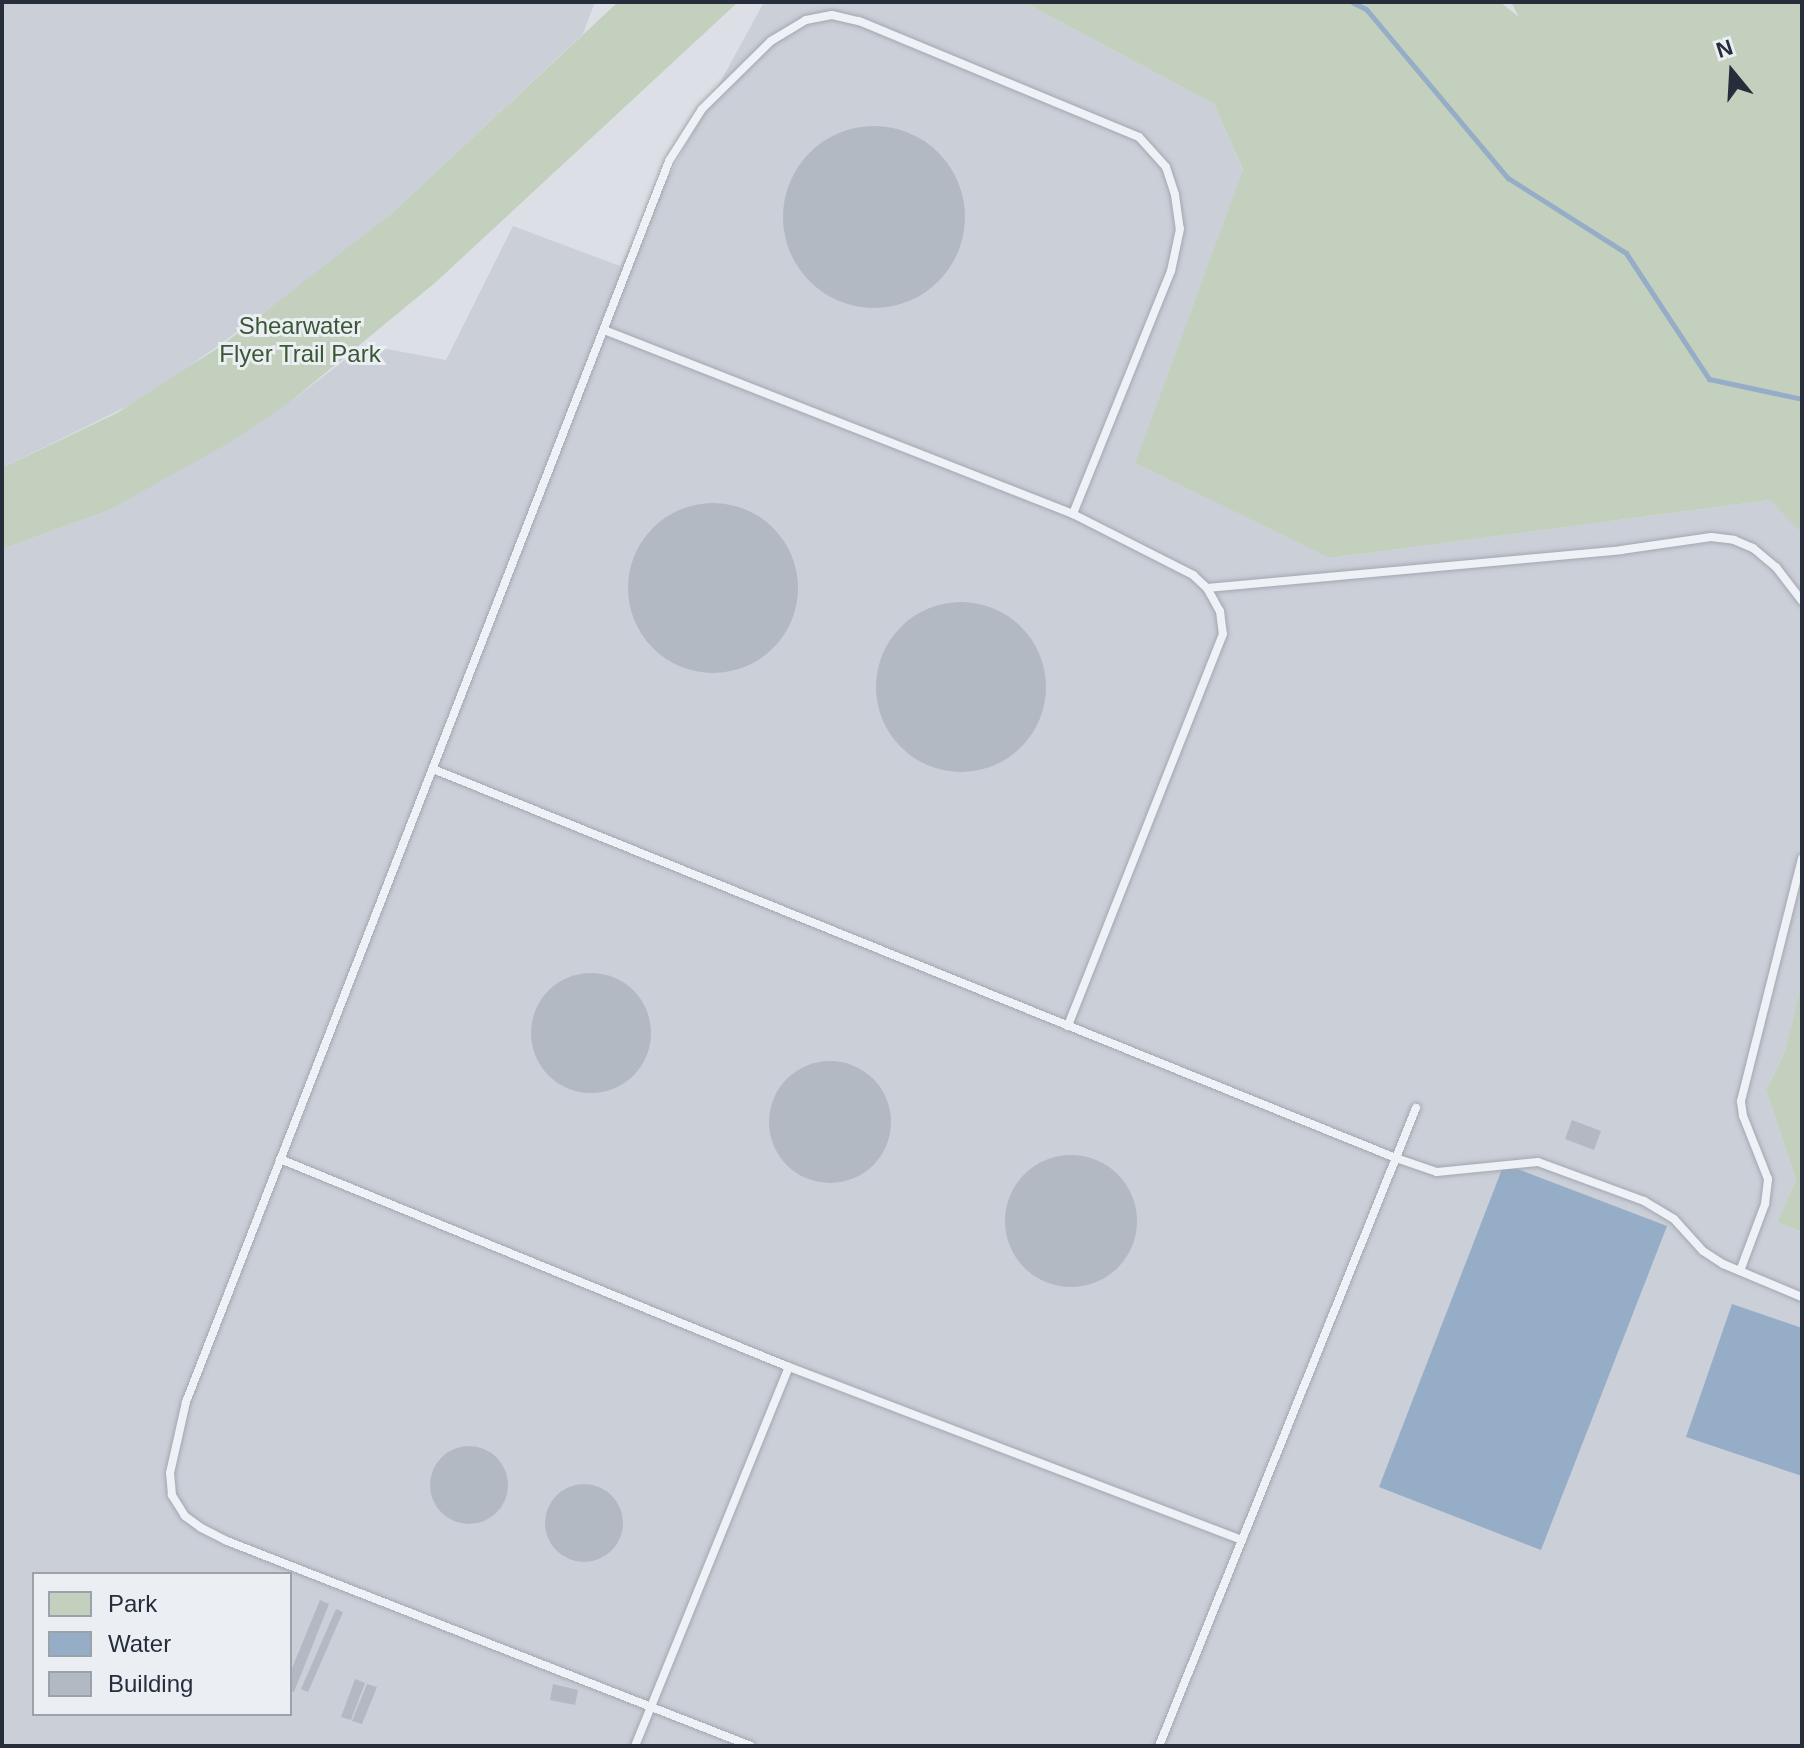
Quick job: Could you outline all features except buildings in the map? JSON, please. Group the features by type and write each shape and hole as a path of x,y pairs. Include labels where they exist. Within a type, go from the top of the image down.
{"lane":[{"path":"751,1746 227,1541 185,1516 172,1495 170,1473 186,1402 669,161 702,109 771,41 806,20 832,15 859,21 1139,137 1166,167 1175,195 1180,229 1171,271 1073,514"},
{"path":"604,330 1073,514 1193,575 1207,588 1220,611 1223,634 1068,1026"},
{"path":"1207,588 1621,550 1711,537 1734,540 1753,548 1776,567 1802,601"},
{"path":"433,769 1396,1158 1437,1172 1538,1162 1644,1201 1674,1219 1703,1251 1740,1271 1802,1297"},
{"path":"1740,1271 1765,1204 1768,1179 1743,1116 1741,1101 1802,859"},
{"path":"1159,1746 1416,1108"},
{"path":"280,1159 789,1367 1242,1540"},
{"path":"635,1746 789,1367"}],"shaded area":[{"path":"2,2 595,2 583,34 391,214 294,291 148,396 2,468"},
{"path":"764,2 1024,2 1214,104 1243,171 1135,463 1331,558 1771,500 1802,533 1802,981 1785,1052 1766,1090 1796,1180 1777,1222 1802,1232 1802,1746 2,1746 2,549 109,510 290,402 346,359 376,347 446,360 513,226 620,266"}],"green space":[{"name":"Shearwater Flyer Trail Park","path":"618,2 738,2 436,282 290,402 232,441 109,510 2,549 2,468 117,413 221,346 391,214"},
{"path":"1024,2 1500,2 1519,17 1511,2 1802,2 1802,533 1770,500 1330,558 1135,463 1243,170 1214,104"},
{"path":"1802,981 1802,1232 1777,1222 1796,1180 1766,1090 1785,1052"}],"water":[{"path":"1504,1164 1667,1226 1541,1550 1379,1487"},
{"path":"1732,1304 1802,1328 1802,1476 1686,1437"}],"waterway":[{"path":"1352,2 1366,9 1508,178 1626,253 1709,379 1802,399"}]}
